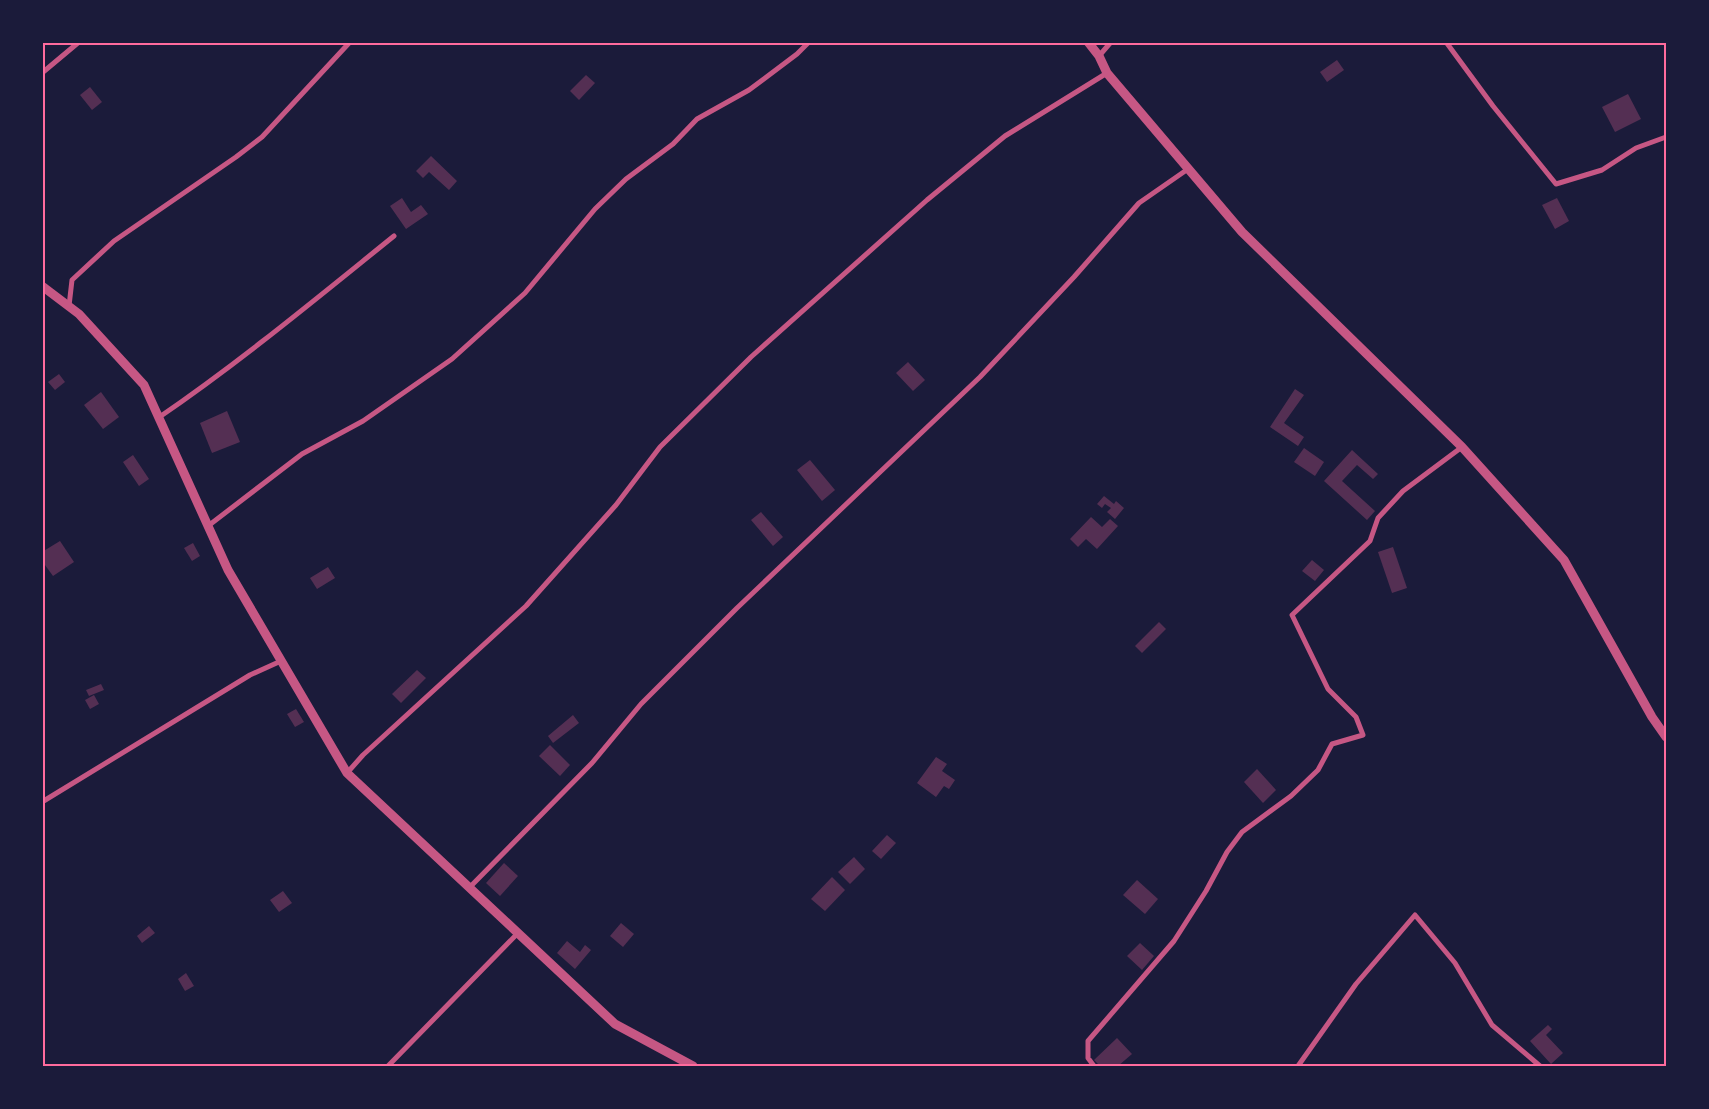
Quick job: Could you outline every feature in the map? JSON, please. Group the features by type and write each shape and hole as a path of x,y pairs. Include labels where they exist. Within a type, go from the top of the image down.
{"street":[{"path":"42,73 79,42"},
{"path":"69,306 72,280 114,241 262,137 350,42"},
{"path":"208,526 302,454 363,421 452,359 525,293 595,209 626,179 673,144 697,120 749,90 797,54 809,42"},
{"path":"1088,42 1099,56 1107,73 1242,232 1462,447 1564,560 1652,717 1666,737"},
{"path":"1099,56 1110,42"},
{"path":"1446,42 1493,106 1556,184 1602,170 1636,148 1666,136"},
{"path":"347,774 363,756 526,606 616,505 660,447 751,357 927,200 1005,136 1107,73"},
{"path":"469,888 592,763 640,704 730,614 980,377 1074,277 1139,203 1188,169"},
{"path":"158,418 276,331 394,236"},
{"path":"42,286 79,314 144,386 228,570 347,774 615,1024 693,1066"},
{"path":"1094,1066 1088,1058 1088,1041 1174,941 1206,891 1227,852 1242,832 1291,796 1318,770 1332,744 1363,735 1356,716 1328,690 1292,615 1370,541 1378,518 1402,491 1462,447"},
{"path":"42,802 250,675 281,661"},
{"path":"1298,1066 1356,984 1415,915 1455,963 1492,1025 1540,1066"},
{"path":"388,1066 518,934"}],"building":[{"path":"1337,60 1344,70 1327,82 1320,72"},
{"path":"586,75 595,83 579,100 570,91"},
{"path":"90,87 102,102 92,110 80,95"},
{"path":"1628,94 1641,119 1615,132 1602,107"},
{"path":"431,156 457,181 449,190 429,172 423,178 416,171"},
{"path":"402,198 411,212 421,205 428,214 406,229 390,206"},
{"path":"1557,198 1569,221 1555,229 1542,205"},
{"path":"908,362 925,380 913,391 896,373"},
{"path":"59,374 65,382 55,390 48,382"},
{"path":"1295,389 1304,395 1284,423 1304,437 1298,446 1270,427"},
{"path":"101,392 119,417 103,429 84,405"},
{"path":"227,411 240,442 212,453 200,423"},
{"path":"1304,448 1324,462 1315,476 1294,462"},
{"path":"1352,450 1378,474 1373,479 1357,465 1342,481 1375,511 1367,520 1324,481"},
{"path":"133,455 149,479 139,486 123,462"},
{"path":"810,460 835,490 822,501 797,470"},
{"path":"1104,496 1114,504 1116,501 1124,508 1115,519 1107,512 1111,508 1105,504 1102,508 1097,504"},
{"path":"761,512 783,537 773,546 751,520"},
{"path":"1091,517 1102,527 1110,519 1118,526 1097,549 1086,539 1078,547 1070,539"},
{"path":"60,541 74,562 53,576 42,561 42,552"},
{"path":"193,543 200,556 192,561 184,548"},
{"path":"1393,547 1407,588 1392,593 1378,552"},
{"path":"1312,560 1324,570 1315,581 1302,571"},
{"path":"328,567 335,578 317,589 310,578"},
{"path":"1159,622 1166,629 1142,653 1135,646"},
{"path":"417,670 426,678 401,703 392,694"},
{"path":"101,684 104,690 89,696 86,690"},
{"path":"94,695 99,704 90,709 85,700"},
{"path":"296,709 304,722 295,727 287,714"},
{"path":"573,715 579,723 553,743 548,736"},
{"path":"550,745 570,765 560,776 539,756"},
{"path":"936,757 947,764 942,771 955,780 949,789 944,786 936,797 917,783"},
{"path":"1257,769 1276,790 1263,803 1244,782"},
{"path":"887,835 896,843 881,859 872,851"},
{"path":"854,857 865,869 850,884 838,872"},
{"path":"504,863 518,876 500,896 486,883"},
{"path":"832,877 845,890 825,911 811,899"},
{"path":"1137,880 1158,899 1145,914 1123,895"},
{"path":"283,891 292,903 279,912 270,900"},
{"path":"621,923 634,934 623,947 610,936"},
{"path":"149,926 155,933 142,943 137,936"},
{"path":"567,941 580,952 585,945 591,950 575,969 557,953"},
{"path":"1140,943 1154,956 1142,970 1127,956"},
{"path":"186,973 194,986 185,991 178,979"},
{"path":"1548,1025 1552,1029 1546,1035 1563,1053 1551,1064 1530,1041"},
{"path":"1117,1038 1132,1054 1118,1066 1100,1066 1094,1060"}]}
